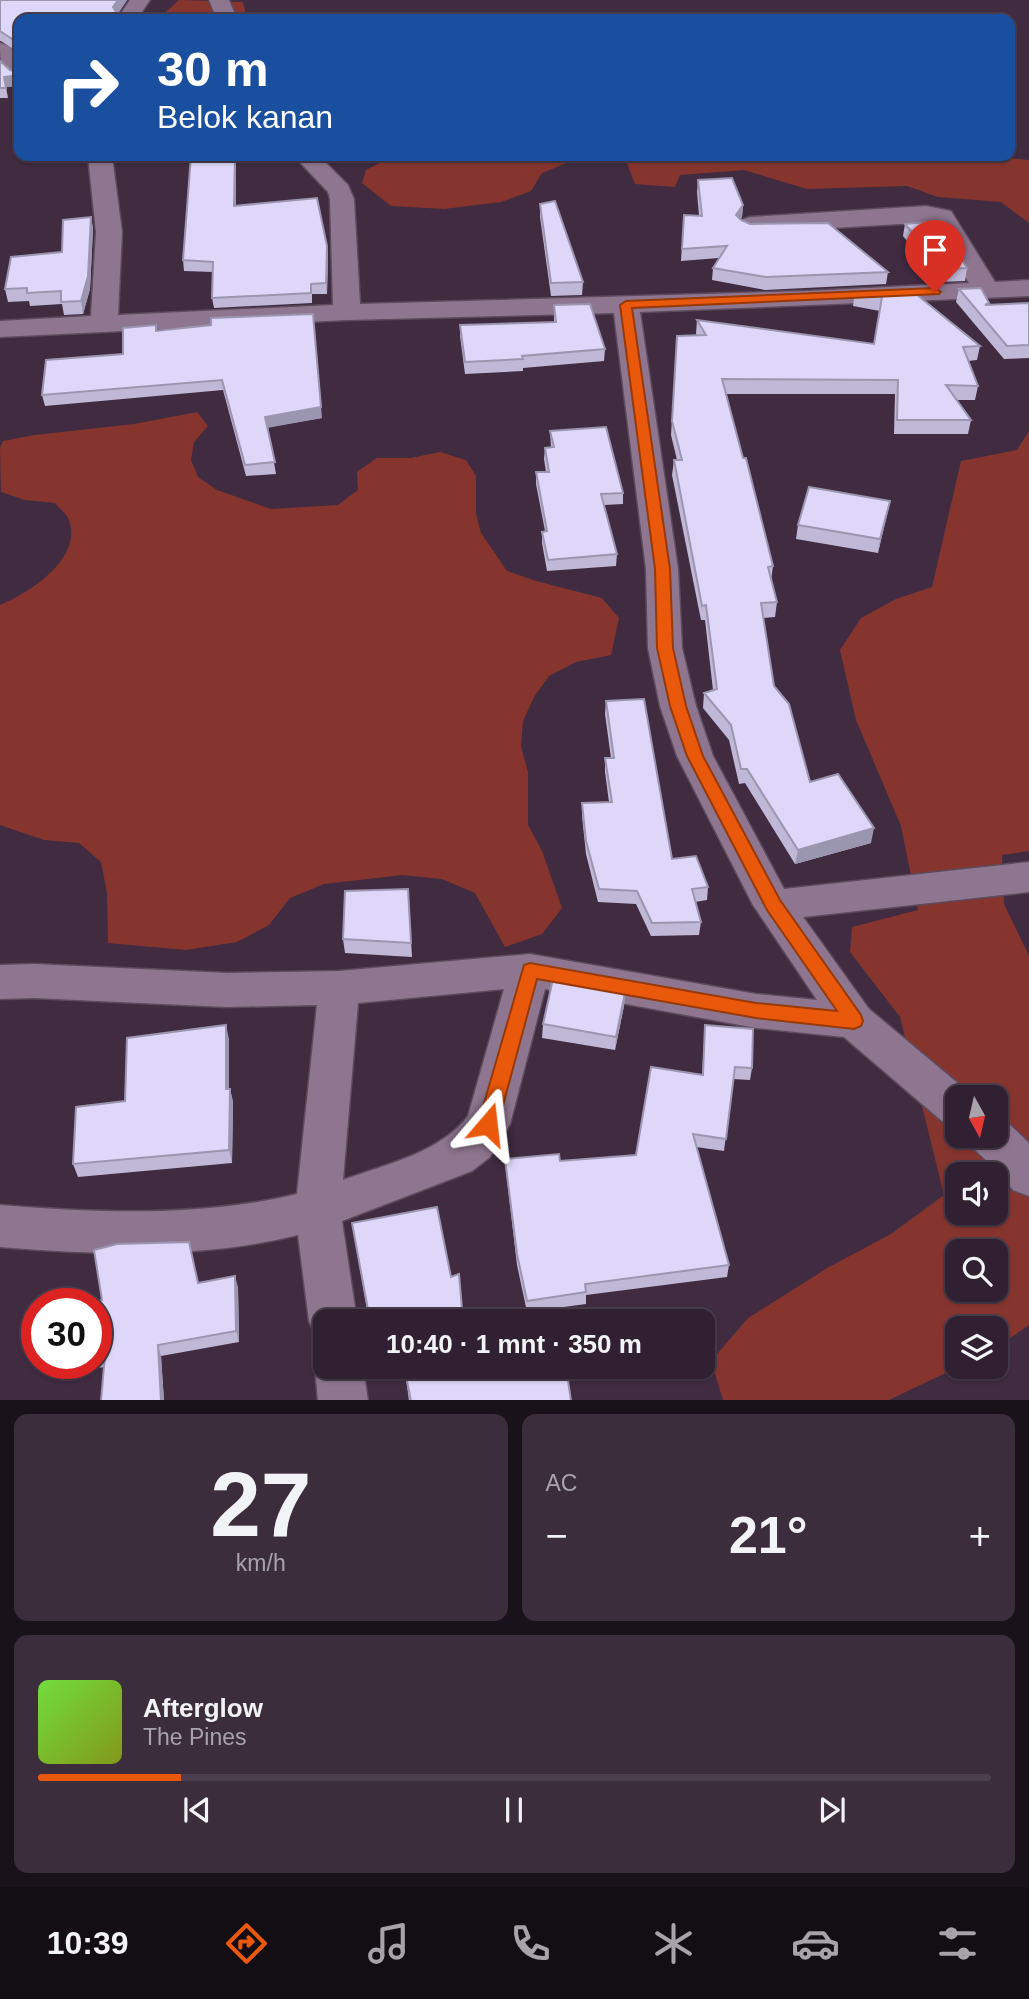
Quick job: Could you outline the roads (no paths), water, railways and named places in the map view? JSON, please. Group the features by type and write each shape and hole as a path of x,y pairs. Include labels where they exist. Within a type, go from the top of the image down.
{"street":[{"path":"0,49 14,67"},
{"path":"101,161 109,232 104,322"},
{"path":"311,161 339,190 342,199 347,312"},
{"path":"750,225 926,213 942,216 986,289"},
{"path":"0,329 347,312 626,305 1029,288"},
{"path":"626,305 662,569 665,648 673,687 695,756 773,905 854,1021 945,1098"},
{"path":"773,905 1029,877"},
{"path":"0,982 34,981 227,990 340,988 530,971 756,1011 854,1021"},
{"path":"0,1226 141,1232 236,1227 318,1210 456,1157 474,1143 488,1124 530,971"},
{"path":"331,1309 318,1210 340,988"},
{"path":"1005,1148 1029,1176"},
{"path":"340,1379 343,1400"}]}
